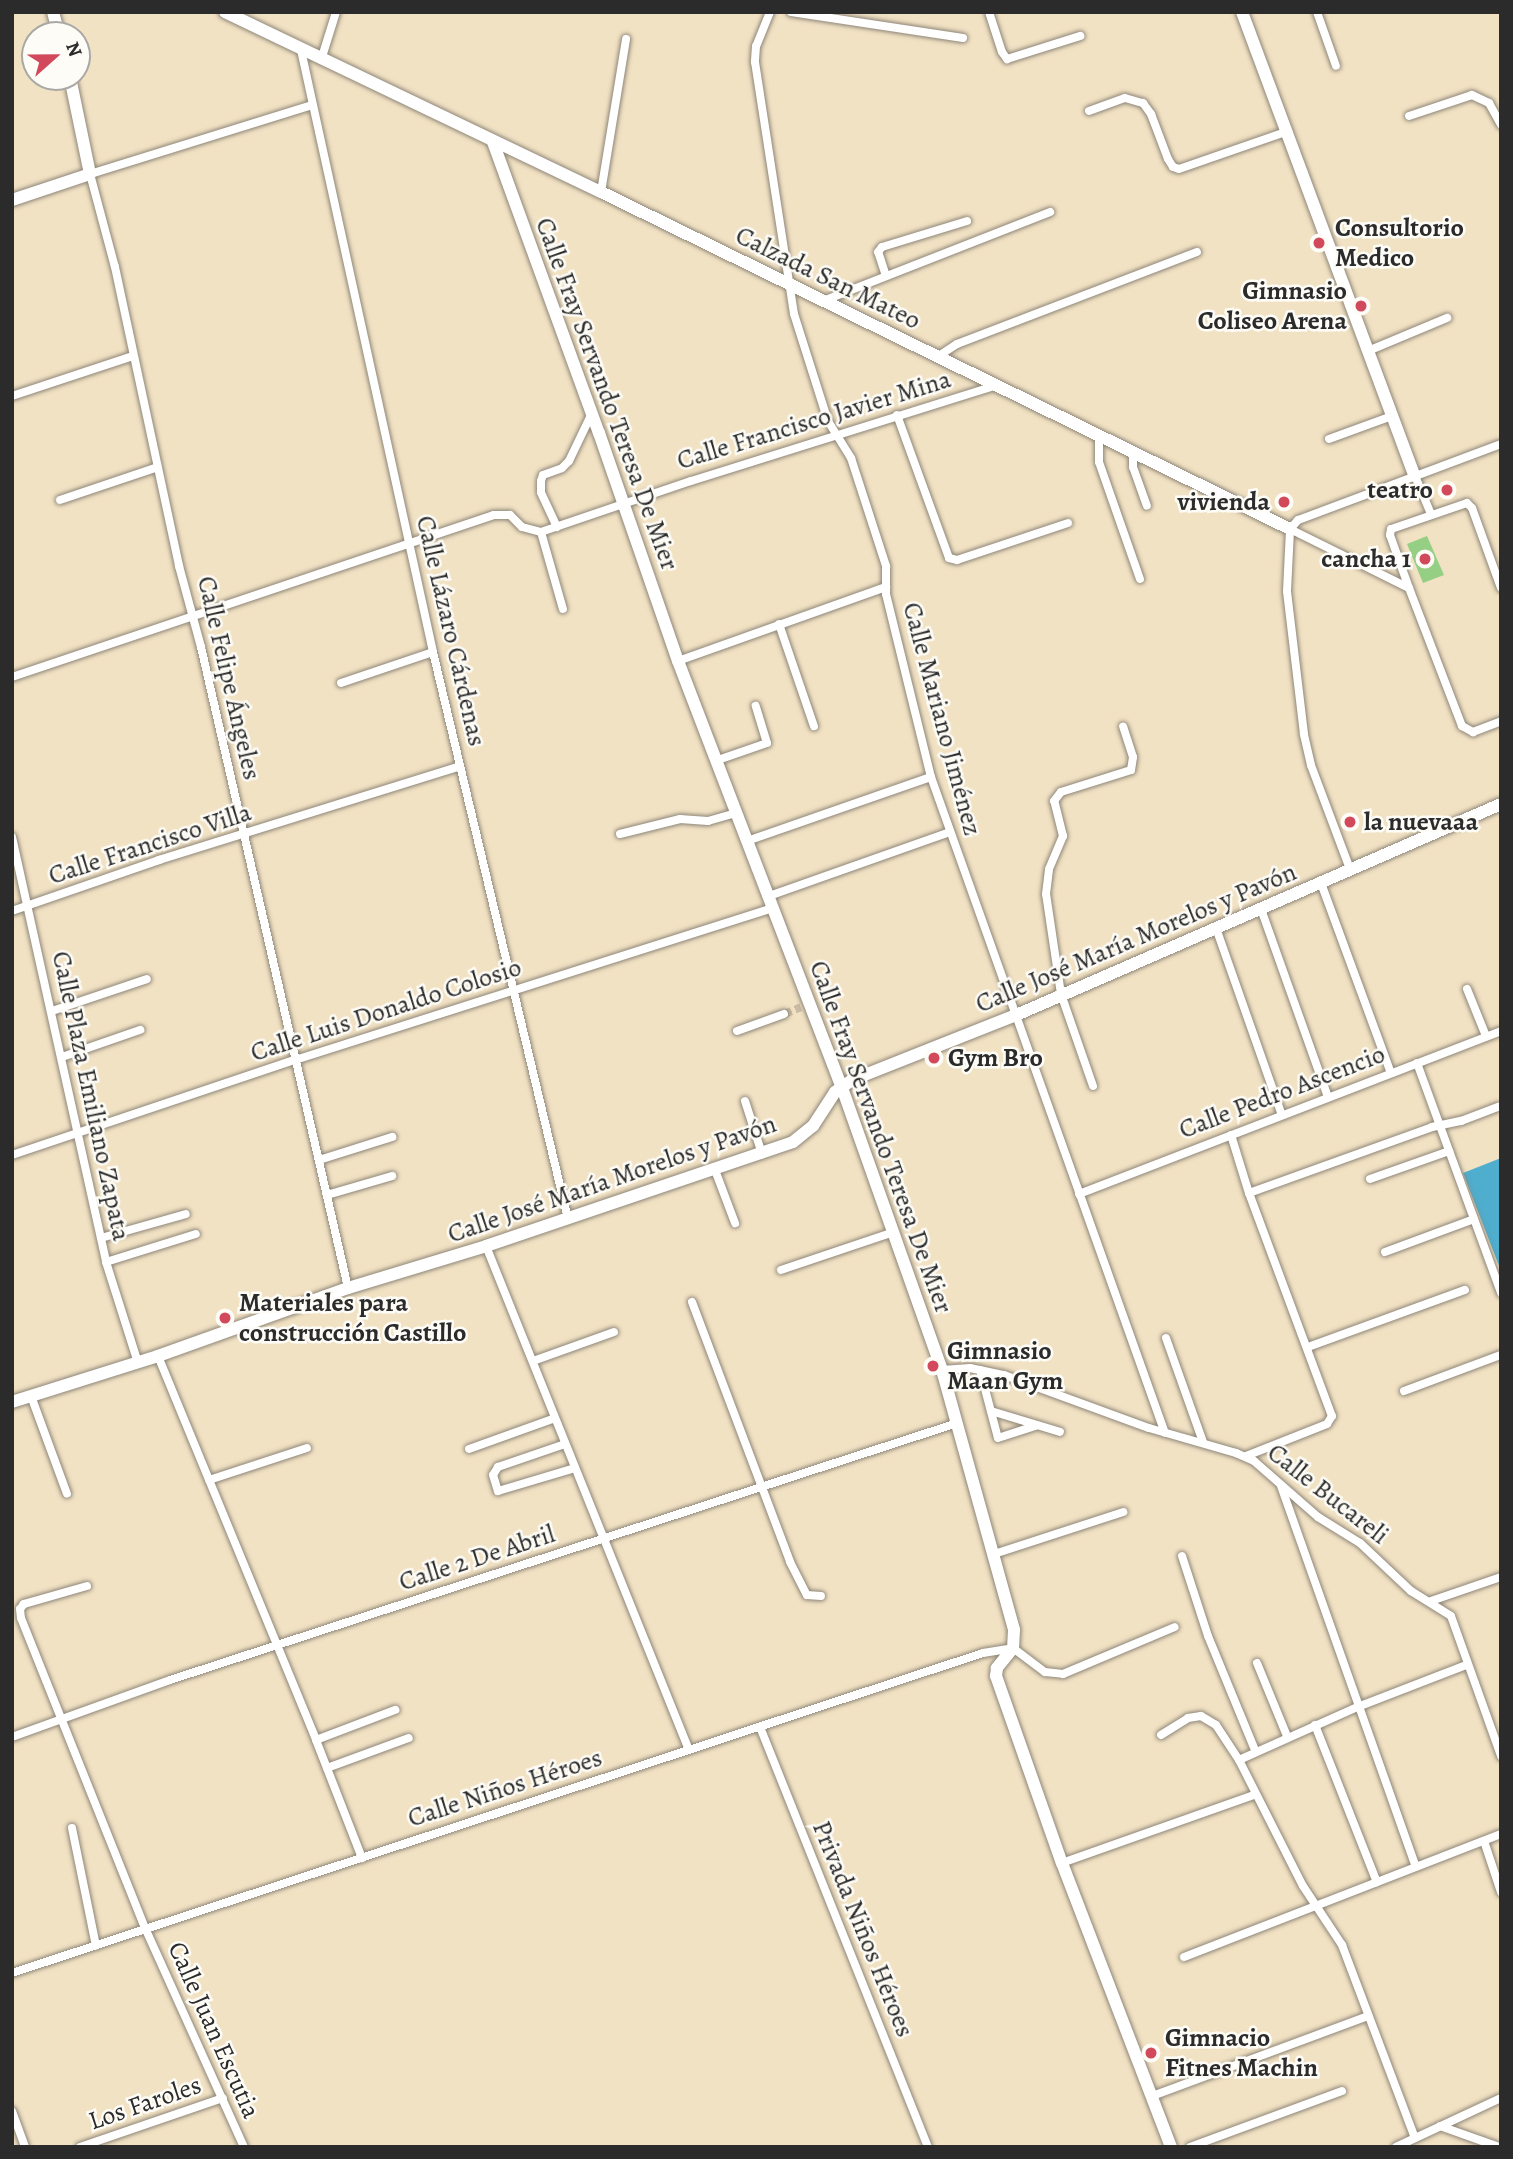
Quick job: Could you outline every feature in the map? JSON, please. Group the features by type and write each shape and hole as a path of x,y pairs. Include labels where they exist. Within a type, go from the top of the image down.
{"main road":[{"name":"Calzada San Mateo","path":"225,12 601,192 1290,529"},
{"path":"1242,12 1415,476"},
{"name":"Calle Felipe Ángeles","path":"73,91 90,174"},
{"name":"Calle Fray Servando Teresa De Mier","path":"493,142 592,413 678,661 771,902 805,1006 841,1085 942,1370 1014,1630 1013,1648"},
{"path":"12,201 90,174"},
{"name":"Calle José María Morelos y Pavón","path":"12,1402 138,1363 348,1289 568,1219 793,1142 808,1132 841,1085 1014,1016 1501,804"},
{"path":"1013,1648 997,1668 996,1676 1062,1863 1171,2147"}],"street":[{"path":"321,60 336,12"},
{"name":"Calle Mariano Jiménez","path":"770,12 756,46 755,62 794,314 828,421 848,449 886,566 886,587 931,777 1014,1016 1165,1433"},
{"path":"791,12 963,38"},
{"path":"989,12 1002,52 1007,59 1080,36"},
{"path":"1317,12 1336,66"},
{"path":"601,192 626,39"},
{"name":"Calle Lázaro Cárdenas","path":"301,50 433,652 568,1219"},
{"path":"1409,117 1472,94 1489,103 1501,125"},
{"path":"1088,111 1125,98 1143,103 1151,114 1172,167 1179,169 1285,132"},
{"path":"90,174 312,105"},
{"name":"Calle Felipe Ángeles","path":"90,174 115,267 158,467 348,1289"},
{"path":"823,301 1050,212"},
{"path":"886,276 878,252 882,247 967,221"},
{"path":"937,357 957,344 1196,252"},
{"path":"1368,351 1447,318"},
{"path":"12,396 134,356"},
{"name":"Calle Francisco Javier Mina","path":"541,532 897,415 995,386"},
{"path":"557,527 541,492 541,481 543,475 562,468 569,461 592,413"},
{"path":"897,415 948,558 957,559 1068,523"},
{"path":"1329,439 1392,416"},
{"path":"1099,437 1098,462 1140,579"},
{"path":"1350,869 1314,775 1304,734 1287,591 1290,529 1298,520 1501,444"},
{"path":"1133,454 1133,467 1147,506"},
{"path":"60,499 158,467"},
{"path":"1415,476 1431,514"},
{"path":"1501,588 1498,571 1469,505 1461,503 1390,532 1462,726 1473,732 1501,721"},
{"path":"12,677 503,514 510,515 531,531 541,532 563,609"},
{"name":"Calzada San Mateo","path":"1290,529 1409,587"},
{"path":"678,661 886,587"},
{"path":"779,624 814,726"},
{"path":"341,683 433,652"},
{"path":"715,761 767,744 756,706"},
{"path":"1093,1086 1061,994 1046,894 1049,869 1063,836 1054,801 1061,792 1131,770 1133,757 1123,727"},
{"name":"Calle Francisco Villa","path":"12,911 159,860 460,766"},
{"path":"747,841 931,777"},
{"path":"620,834 680,819 708,821 736,813"},
{"name":"Calle Luis Donaldo Colosio","path":"12,1155 295,1060 512,992 771,902 950,832"},
{"name":"Calle Plaza Emiliano Zapata","path":"12,837 106,1262 138,1363"},
{"path":"1321,883 1391,1073"},
{"path":"1261,909 1328,1097"},
{"path":"1216,928 1282,1115"},
{"path":"51,1012 147,979"},
{"path":"1467,989 1486,1037"},
{"path":"737,1031 784,1014"},
{"path":"62,1057 140,1030"},
{"name":"Calle Pedro Ascencio","path":"1079,1194 1501,1031"},
{"path":"1417,1063 1501,1293"},
{"path":"745,1101 762,1154"},
{"path":"1249,1194 1439,1125 1461,1121 1498,1107"},
{"path":"1231,1135 1249,1194 1332,1412 1327,1424 1245,1457"},
{"path":"319,1160 392,1137"},
{"path":"1370,1179 1449,1151"},
{"path":"716,1170 735,1223"},
{"path":"327,1195 392,1175"},
{"path":"101,1238 186,1214"},
{"path":"1385,1252 1474,1219"},
{"path":"780,1270 894,1232"},
{"path":"106,1262 196,1234"},
{"path":"486,1246 689,1750"},
{"path":"1308,1347 1465,1290"},
{"path":"692,1301 762,1485 762,1494 801,1587 807,1595 821,1596"},
{"path":"533,1361 614,1332"},
{"path":"1166,1339 1203,1442"},
{"path":"1404,1391 1501,1355"},
{"path":"158,1356 362,1858"},
{"name":"Calle Bucareli","path":"942,1370 980,1370 1004,1375 1165,1433 1203,1442 1245,1457 1280,1483 1318,1517 1360,1543 1411,1591 1431,1601 1451,1616 1466,1665 1501,1756"},
{"path":"980,1370 1001,1439 1037,1426"},
{"path":"31,1396 67,1494"},
{"path":"991,1411 1060,1432"},
{"path":"469,1449 555,1418"},
{"name":"Calle 2 De Abril","path":"12,1737 60,1717 957,1423"},
{"path":"565,1444 498,1467 493,1475 498,1491 575,1468"},
{"path":"209,1480 307,1448"},
{"path":"1280,1483 1416,1867"},
{"path":"994,1555 1124,1511"},
{"path":"1182,1556 1208,1636 1255,1750"},
{"path":"1431,1601 1501,1577"},
{"path":"16,1614 24,1604 87,1586"},
{"name":"Calle Juan Escutia","path":"16,1614 146,1930 244,2147"},
{"path":"1013,1648 1045,1672 1063,1674 1175,1628"},
{"name":"Calle Niños Héroes","path":"12,1973 959,1660 1013,1648"},
{"path":"1257,1663 1287,1736"},
{"path":"1239,1760 1287,1736 1466,1665"},
{"path":"316,1740 395,1710"},
{"path":"1161,1735 1188,1718 1201,1716 1216,1725 1239,1760 1254,1795 1316,1906 1342,1945 1415,2138"},
{"path":"1315,1725 1377,1882"},
{"name":"Privada Niños Héroes","path":"760,1727 928,2147"},
{"path":"327,1768 409,1738"},
{"path":"1062,1863 1254,1795"},
{"path":"72,1828 96,1946"},
{"path":"1184,1957 1501,1834"},
{"path":"1484,1841 1501,1892"},
{"path":"1152,2096 1368,2016"},
{"path":"1190,2147 1342,2091"},
{"name":"Los Faroles","path":"80,2147 223,2098"},
{"path":"1396,2147 1501,2098"},
{"path":"12,2111 25,2147"},
{"path":"1440,2126 1499,2147"}],"green space":[{"name":"cancha 1","path":"1427,536 1444,575 1423,583 1407,544"}],"water":[{"path":"1501,1158 1501,1271 1463,1173"}],"tunnel":[{"path":"784,1014 801,1007"}],"place":[{"name":"Consultorio Medico","path":"1319,243"},
{"name":"Gimnasio Coliseo Arena","path":"1361,306"},
{"name":"teatro","path":"1447,490"},
{"name":"vivienda","path":"1284,502"},
{"name":"cancha 1","path":"1425,559"},
{"name":"la nuevaaa","path":"1350,822"},
{"name":"Gym Bro","path":"934,1058"},
{"name":"Materiales para construcción Castillo","path":"225,1318"},
{"name":"Gimnasio Maan Gym","path":"933,1366"},
{"name":"Gimnacio Fitnes Machin","path":"1151,2053"}]}
